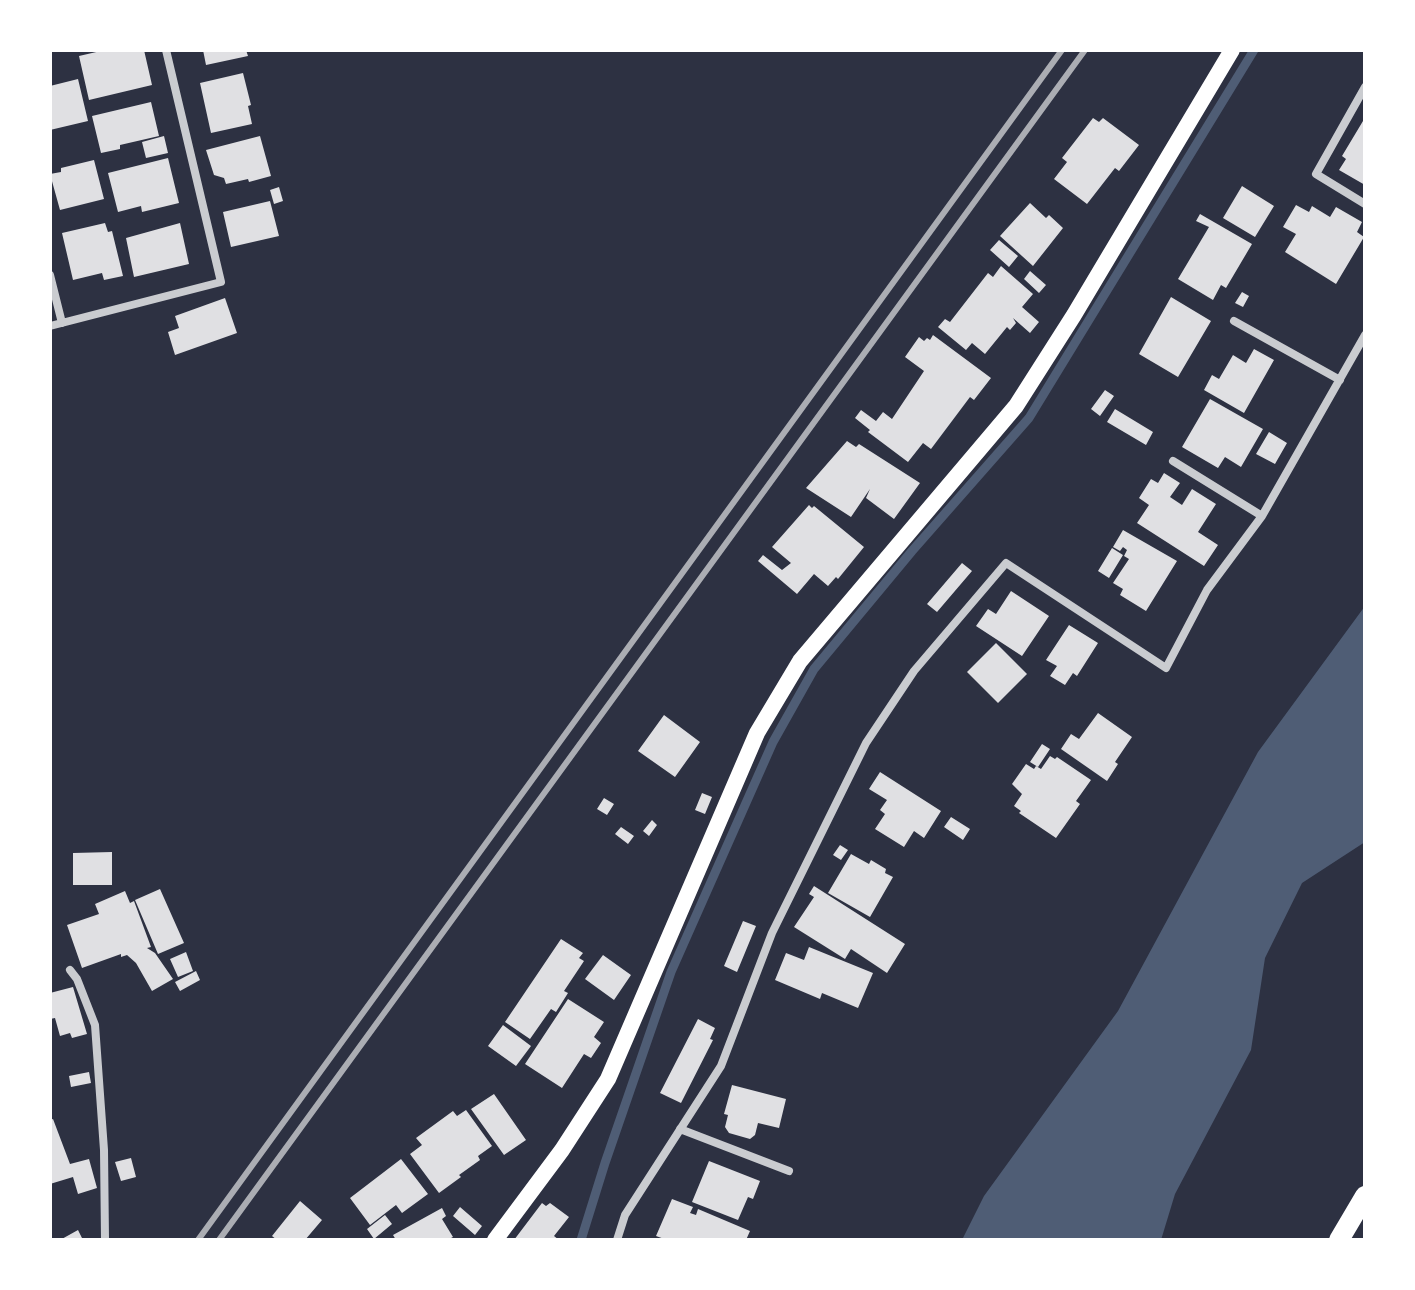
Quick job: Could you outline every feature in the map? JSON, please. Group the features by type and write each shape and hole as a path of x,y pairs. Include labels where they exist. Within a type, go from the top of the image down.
{"main road":[{"path":"495,1240 562,1150 608,1079 757,733 800,661 1016,406 1232,50"},
{"path":"1339,1240 1365,1196"}],"street":[{"path":"50,326 221,282 166,50"},
{"path":"1365,87 1316,174 1365,204"},
{"path":"50,275 62,323"},
{"path":"1234,321 1340,380"},
{"path":"617,1240 625,1215 721,1066 772,933 866,743 914,671 1006,563 1166,668 1207,590 1262,516 1365,335"},
{"path":"1173,461 1262,516"},
{"path":"70,970 77,979 95,1025 104,1150 105,1240"},
{"path":"680,1129 789,1171"}],"water":[{"path":"1365,606 1365,842 1302,883 1265,958 1251,1050 1175,1194 1161,1240 962,1240 984,1196 1118,1011 1258,752"}],"building":[{"path":"105,50 144,50 152,85 89,100 79,56"},
{"path":"203,50 246,50 248,56 206,65"},
{"path":"243,73 252,124 211,133 200,83"},
{"path":"78,79 88,121 50,130 50,86"},
{"path":"151,102 159,136 101,153 92,116"},
{"path":"1093,118 1099,122 1103,118 1139,145 1119,171 1115,168 1087,204 1054,179 1067,162 1062,158"},
{"path":"1363,121 1365,185 1339,170 1346,159 1342,156"},
{"path":"164,136 168,153 146,158 142,142"},
{"path":"260,136 271,176 226,184 224,178 214,175 206,150"},
{"path":"168,158 179,203 142,212 141,206 118,212 108,173"},
{"path":"94,160 104,199 60,210 50,174"},
{"path":"1242,186 1274,206 1255,237 1223,218"},
{"path":"279,187 283,201 274,204 270,190"},
{"path":"270,201 279,236 231,247 223,212"},
{"path":"1030,203 1063,228 1033,266 1000,236"},
{"path":"1296,205 1309,212 1312,206 1330,217 1336,207 1362,222 1357,232 1364,237 1336,284 1285,252 1296,234 1283,227"},
{"path":"1200,214 1252,244 1226,288 1221,285 1213,300 1178,279 1209,227 1196,221"},
{"path":"105,223 108,232 112,231 123,276 104,280 102,273 73,280 62,233"},
{"path":"180,223 189,264 134,277 126,238"},
{"path":"999,240 1018,256 1009,267 990,250"},
{"path":"1001,266 1033,294 1022,307 1039,322 1030,333 1013,318 1016,323 1010,330 1007,327 985,354 972,343 966,350 938,327 945,319 950,322 988,273 993,277"},
{"path":"1030,271 1046,285 1039,293 1024,279"},
{"path":"1242,292 1249,296 1243,307 1235,303"},
{"path":"1171,297 1211,321 1178,377 1139,354"},
{"path":"225,298 237,333 175,355 168,332 179,328 175,316"},
{"path":"933,335 991,378 974,400 970,397 931,449 923,443 908,462 868,432 870,430 855,418 861,410 876,421 883,412 892,419 924,371 905,357 919,337 924,341 927,338 930,340"},
{"path":"1254,349 1274,360 1244,413 1204,390 1212,375 1219,379 1233,355 1246,363"},
{"path":"1105,390 1114,396 1100,416 1091,409"},
{"path":"1210,399 1263,429 1241,467 1225,457 1218,468 1182,447"},
{"path":"1115,409 1153,432 1146,445 1107,422"},
{"path":"1269,432 1287,443 1275,464 1256,454"},
{"path":"847,441 856,447 859,444 920,483 894,519 866,498 870,489 851,517 806,488"},
{"path":"1164,473 1180,483 1170,497 1182,505 1192,489 1216,504 1198,532 1218,545 1204,566 1137,523 1149,505 1139,498 1151,479 1158,483"},
{"path":"809,505 864,547 838,579 836,577 828,586 814,574 797,594 758,561 763,555 782,570 791,563 772,547"},
{"path":"1123,530 1177,561 1146,611 1120,595 1123,589 1113,583 1129,559 1124,556 1127,550 1123,547 1120,551 1113,547"},
{"path":"1112,548 1123,555 1109,578 1098,571"},
{"path":"962,563 972,571 937,612 927,604"},
{"path":"1011,591 1049,616 1022,656 976,626 988,609 996,614"},
{"path":"1069,625 1098,643 1077,676 1073,673 1065,685 1050,676 1057,666 1046,660"},
{"path":"996,643 1027,674 998,703 967,672"},
{"path":"1098,713 1132,737 1115,762 1118,764 1107,781 1061,749 1071,734 1079,739"},
{"path":"664,715 700,742 675,777 638,751"},
{"path":"1042,744 1050,749 1038,767 1030,762"},
{"path":"1050,756 1057,757 1091,780 1076,801 1080,804 1056,838 1019,813 1021,811 1014,806 1022,794 1012,784 1026,764 1041,769"},
{"path":"880,772 941,811 924,838 914,831 904,847 875,829 885,814 880,810 887,800 869,789"},
{"path":"702,793 712,797 705,814 695,810"},
{"path":"604,798 614,804 607,815 597,809"},
{"path":"951,817 970,829 963,840 944,827"},
{"path":"652,820 657,825 649,836 643,831"},
{"path":"621,827 634,836 628,844 615,834"},
{"path":"840,845 848,850 841,860 833,855"},
{"path":"112,852 112,885 73,885 73,853"},
{"path":"851,854 869,864 871,860 893,877 870,917 828,893"},
{"path":"814,886 905,944 887,973 851,949 845,959 794,927 814,897 809,894"},
{"path":"160,889 184,943 158,954 135,900"},
{"path":"125,891 130,903 134,901 151,947 147,948 155,953 173,979 152,991 136,963 127,955 121,957 121,954 82,968 67,925 99,914 95,904"},
{"path":"743,921 756,926 737,972 724,966"},
{"path":"561,939 583,953 579,958 584,961 564,991 568,993 556,1012 551,1009 530,1039 505,1022"},
{"path":"809,947 873,973 858,1008 822,993 820,999 775,980 786,953 804,960"},
{"path":"186,952 193,971 178,977 170,959"},
{"path":"603,955 631,975 614,1000 585,979"},
{"path":"196,971 200,980 180,991 175,982"},
{"path":"73,987 87,1034 72,1038 70,1033 60,1036 55,1018 50,1019 50,993"},
{"path":"568,999 604,1022 594,1037 601,1043 591,1058 584,1054 562,1088 525,1064"},
{"path":"698,1019 715,1028 710,1039 713,1040 681,1103 660,1093"},
{"path":"503,1025 531,1046 516,1066 488,1046"},
{"path":"89,1072 91,1083 71,1087 69,1076"},
{"path":"732,1085 786,1099 779,1128 758,1123 755,1135 750,1139 729,1133 725,1127 728,1115 724,1114"},
{"path":"494,1094 526,1140 504,1155 471,1109"},
{"path":"466,1110 492,1146 478,1156 480,1160 459,1175 461,1177 439,1193 410,1154 422,1145 416,1138 453,1111 457,1116"},
{"path":"53,1119 70,1164 89,1159 97,1188 78,1194 73,1177 50,1184 50,1120"},
{"path":"131,1158 136,1177 121,1181 115,1162"},
{"path":"401,1159 428,1194 402,1213 396,1205 370,1225 350,1198"},
{"path":"709,1161 760,1181 753,1199 748,1197 738,1220 692,1202"},
{"path":"672,1199 693,1207 690,1213 696,1215 698,1209 750,1231 746,1240 667,1240 656,1236"},
{"path":"300,1201 322,1220 305,1240 277,1240 272,1236"},
{"path":"542,1203 546,1206 550,1203 569,1217 554,1236 559,1240 514,1240"},
{"path":"460,1207 482,1226 475,1235 453,1216"},
{"path":"442,1208 446,1216 442,1219 453,1237 447,1240 396,1240 393,1235"},
{"path":"385,1215 392,1224 374,1239 367,1229"},
{"path":"78,1230 83,1240 60,1240"}],"waterway":[{"path":"581,1240 671,972 773,742 814,669 1029,418 1254,50"}],"railway":[{"path":"198,1240 1062,50"},
{"path":"219,1240 1085,50"}]}
